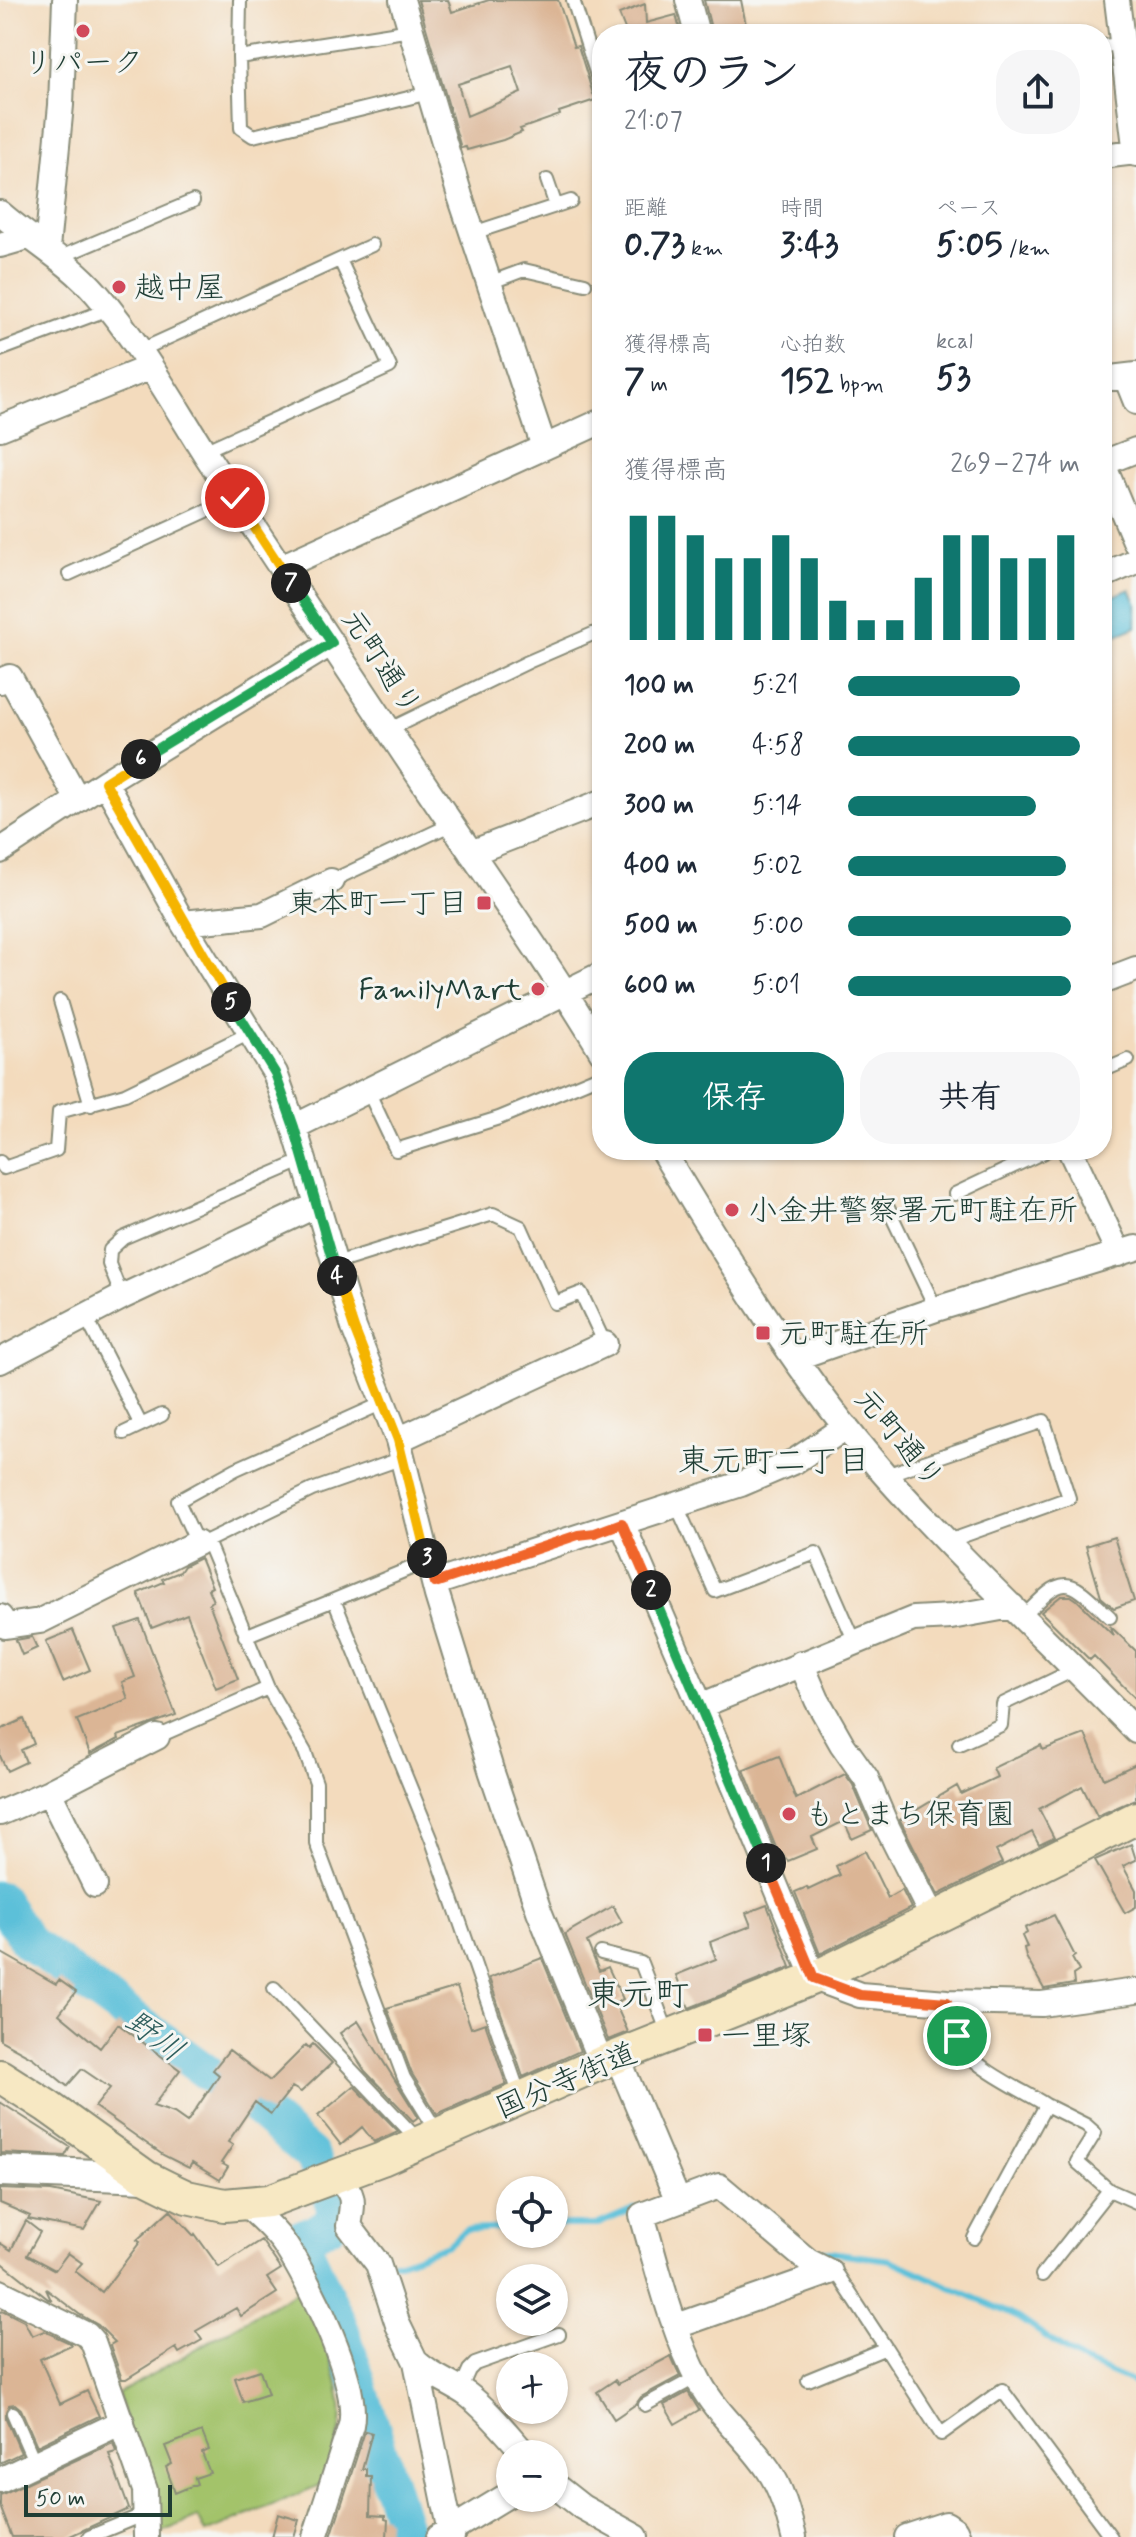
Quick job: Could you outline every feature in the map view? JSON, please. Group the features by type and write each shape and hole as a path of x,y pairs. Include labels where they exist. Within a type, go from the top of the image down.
{"main road":[{"name":"国分寺街道","path":"0,2076 146,2177 187,2197 224,2205 246,2204 345,2189 382,2159 609,2060 814,1978 1136,1818"}],"street":[{"path":"0,245 44,248 61,105 65,0"},
{"path":"402,0 473,233 544,447"},
{"path":"688,0 694,24"},
{"path":"1112,155 1136,153 1112,45 1117,0"},
{"name":"元町通り","path":"0,213 96,293 146,358 204,451 388,730 566,991 592,1035"},
{"path":"0,428 146,358"},
{"path":"1121,377 1136,402"},
{"path":"281,567 592,425"},
{"path":"1112,458 1136,450"},
{"path":"1112,486 1136,543"},
{"path":"1112,572 1136,561"},
{"path":"0,851 105,782 332,643"},
{"path":"0,681 10,677 78,800"},
{"path":"105,782 183,923 275,1073 354,1328 400,1449 431,1572 492,1773 534,1897 609,2060 676,2194"},
{"path":"471,853 592,806"},
{"path":"183,923 262,915 331,881"},
{"path":"1112,978 1136,969"},
{"path":"294,1127 592,979"},
{"name":"元町通り","path":"668,1160 719,1247 846,1427 886,1475 1136,1731"},
{"path":"795,1358 936,1309 1128,1251 1076,1160"},
{"path":"0,1361 85,1315 317,1205"},
{"path":"400,1449 605,1344"},
{"path":"431,1572 595,1533 741,1484 795,1461 846,1427"},
{"path":"622,1523 814,1978 860,1995 947,2002 1042,2004 1136,1991"},
{"path":"0,1617 6,1626 40,1621 202,1542"},
{"path":"700,1706 913,1619 1017,1611"},
{"path":"801,1663 817,1700 866,1778 934,1920"},
{"path":"0,1813 49,1792 157,1737"},
{"path":"49,1792 95,1885"},
{"path":"0,2171 146,2177"},
{"path":"794,2537 781,2492 767,2468 718,2412 697,2377 677,2326 642,2215 676,2194 719,2186 808,2261 830,2272"},
{"path":"345,2189 349,2226 378,2264 398,2325 416,2362 447,2535 496,2503"},
{"path":"246,2204 284,2244 305,2279 331,2336 350,2393 351,2425 315,2537"},
{"path":"677,2326 830,2272"},
{"path":"5,2300 87,2335 98,2351 145,2490 147,2525"},
{"path":"416,2362 429,2375 460,2390 487,2411 513,2440"},
{"path":"0,2480 122,2422"},
{"path":"568,2496 625,2535"},
{"path":"907,2537 946,2524 955,2530 958,2537"}],"lane":[{"path":"240,0 241,128 253,136 429,93"},
{"path":"573,0 592,60"},
{"path":"239,57 411,30"},
{"path":"547,180 556,206"},
{"path":"44,248 193,201"},
{"path":"473,233 571,201"},
{"path":"146,358 372,245"},
{"path":"204,451 390,367 340,260"},
{"path":"489,283 524,270 585,284"},
{"path":"0,350 109,309"},
{"path":"69,574 235,498"},
{"path":"388,730 592,635"},
{"path":"331,881 452,824"},
{"path":"60,1001 91,1105"},
{"path":"0,1162 4,1168 56,1150 59,1112 125,1094 250,1033"},
{"path":"1112,1067 1128,1060"},
{"path":"368,1091 396,1150 499,1118 592,1079"},
{"path":"122,1297 109,1264 110,1250 123,1238 304,1160"},
{"path":"955,1194 1027,1160"},
{"path":"888,1208 936,1309"},
{"path":"333,1264 493,1214 521,1227 555,1303 581,1293 605,1344"},
{"path":"85,1315 141,1425"},
{"path":"383,1403 236,1469 178,1501 202,1542 268,1688 305,1752 316,1783 316,1843 430,2139"},
{"path":"124,1433 162,1415"},
{"path":"886,1475 1044,1421 1069,1498 949,1541"},
{"path":"202,1542 400,1449"},
{"path":"677,1506 715,1591 816,1553 855,1642"},
{"path":"245,1636 334,1600 431,1572"},
{"path":"1017,1611 1047,1591 1063,1585 1077,1587 1110,1617"},
{"path":"334,1600 431,1838 521,2099"},
{"path":"959,1744 1001,1725 1003,1704 1076,1669"},
{"path":"157,1737 268,1688"},
{"path":"601,1953 641,1963 669,2036"},
{"path":"274,1988 430,2139"},
{"path":"947,2002 952,2024 963,2048 977,2063 1086,2125 1095,2133 1077,2162 1109,2190 1136,2202"},
{"path":"974,2238 1046,2105"},
{"path":"1042,2275 1109,2190"},
{"path":"830,2272 838,2275 941,2434 1002,2390 1111,2537"},
{"path":"460,2390 475,2364 553,2336"},
{"path":"808,2380 886,2348"},
{"path":"645,2405 697,2377"},
{"path":"13,2413 35,2463"},
{"path":"89,2537 147,2525"}],"green space":[{"path":"300,2289 329,2355 341,2409 340,2432 322,2484 206,2533 198,2517 157,2534 118,2394"}],"water":[{"path":"1130,589 1136,603 1136,627 1112,637 1112,597"}],"building":[{"path":"418,0 448,0 452,12 489,0 558,0 574,47 578,46 592,91 592,101 520,129 522,132 503,140 467,150 466,147 461,148","holes":["512,66 521,93 467,116 458,84"]},
{"path":"704,0 741,0 746,24 710,24"},
{"path":"645,4 646,23 676,15 678,24 623,24 619,14"},
{"path":"1114,1537 1134,1601 1114,1608 1101,1597 1086,1546"},
{"path":"200,1558 212,1587 208,1589 213,1601 209,1603 238,1679 216,1688 187,1614 152,1628 138,1593 164,1582 162,1579 180,1572 184,1566"},
{"path":"1061,1596 1071,1596 1077,1600 1114,1636 1110,1626 1136,1651 1136,1699 1094,1656 1090,1660 1041,1612"},
{"path":"140,1620 176,1715 118,1736 119,1739 90,1754 77,1720 128,1699 122,1682 135,1677 116,1628"},
{"path":"73,1630 90,1670 63,1682 46,1641"},
{"path":"32,1637 37,1648 22,1655 16,1640"},
{"path":"24,1719 34,1744 21,1750 26,1762 7,1771 0,1756 0,1730"},
{"path":"1085,1734 1104,1779 1136,1764 1136,1799 1097,1816 1082,1786 1039,1809 1054,1838 1039,1845 1032,1832 996,1851 1002,1863 938,1895 900,1820 957,1786 961,1794 997,1777 993,1768 1041,1745 1043,1750"},
{"path":"779,1756 796,1799 845,1774 853,1785 872,1830 852,1839 844,1821 812,1837 817,1849 788,1861 782,1854 779,1855 744,1770"},
{"path":"1131,1844 1136,1860 1123,1866 1136,1890 1136,1907 1125,1913 1095,1860"},
{"path":"865,1851 888,1898 902,1890 911,1908 820,1954 795,1892 807,1887 808,1890 840,1875 836,1866"},
{"path":"767,1905 791,1967 689,2008 676,1975 716,1959 710,1942 751,1926 746,1913"},
{"path":"613,1906 622,1922 587,1942 599,1971 608,1967 623,1999 615,2003 628,2032 608,2040 565,1934"},
{"path":"1054,1915 1075,1956 1072,1958 1079,1971 1073,1975 1074,1984 1044,1989 1026,1957 1024,1948 1027,1947 1022,1936 1027,1933 1025,1928"},
{"path":"0,1952 56,1984 59,1980 76,1992 59,2014 100,2048 118,2024 180,2070 153,2106 174,2113 187,2122 219,2075 213,2070 229,2050 270,2081 306,2045 309,2048 313,2044 332,2063 301,2092 292,2087 271,2114 255,2102 228,2142 233,2145 221,2163 228,2167 220,2180 192,2163 189,2168 163,2155 95,2107 110,2088 82,2069 67,2086 33,2058 0,2040"},
{"path":"542,1958 580,2051 523,2077 489,1978"},
{"path":"457,1987 471,2028 485,2023 506,2084 437,2114 412,2074 387,2008"},
{"path":"358,2021 418,2117 413,2121 365,2071 340,2033"},
{"path":"354,2086 398,2131 374,2142 362,2127 341,2145 318,2116"},
{"path":"0,2102 70,2147 65,2156 0,2153"},
{"path":"0,2189 51,2191 101,2201 84,2230 28,2219 30,2216 0,2203"},
{"path":"170,2210 195,2234 219,2267 261,2240 281,2269 267,2278 277,2293 241,2316 236,2308 196,2331 202,2340 179,2353 176,2348 126,2379 122,2379 110,2345 115,2342 98,2325 46,2289 51,2300 48,2299 0,2261 0,2243 11,2250 26,2221 40,2232 27,2255 55,2270 68,2253 82,2263 75,2271 102,2292 140,2242 137,2240"},
{"path":"0,2312 24,2321 32,2336 44,2331 70,2343 40,2359 60,2404 87,2391 99,2416 37,2446 21,2409 15,2404 9,2405 5,2416 21,2453 0,2463"},
{"path":"671,2356 680,2376 641,2397 614,2419 597,2392 615,2380 618,2384"},
{"path":"260,2370 268,2394 243,2402 235,2378"},
{"path":"688,2392 699,2410 675,2424 664,2405"},
{"path":"365,2431 372,2433 362,2469 366,2469 366,2476 371,2476 370,2515 385,2516 388,2520 387,2537 331,2537"},
{"path":"202,2432 209,2450 202,2453 210,2473 195,2478 197,2484 175,2493 166,2467 172,2464 165,2446"},
{"path":"113,2443 116,2452 109,2454 129,2509 68,2537 12,2537 0,2506 0,2495"},
{"path":"278,2514 299,2520 294,2537 272,2537"}],"waterway":[{"name":"野川","path":"0,1899 28,1942 260,2111 311,2155 316,2165"},
{"name":"野川","path":"329,2194 336,2212 328,2226 300,2238 342,2331 404,2537"},
{"path":"568,2225 596,2225 636,2208"},
{"path":"394,2262 448,2245 466,2230 496,2229"},
{"path":"805,2243 814,2250 891,2260 1019,2318 1080,2360 1136,2384"}],"place":[{"name":"リパーク","path":"83,31"},
{"name":"越中屋","path":"119,287"},
{"name":"東本町一丁目","path":"484,903"},
{"name":"FamilyMart","path":"538,989"},
{"name":"小金井警察署元町駐在所","path":"732,1210"},
{"name":"元町駐在所","path":"763,1333"},
{"name":"もとまち保育園","path":"789,1814"},
{"name":"一里塚","path":"705,2035"}],"district":[{"name":"東元町二丁目","path":"774,1460"},
{"name":"東元町","path":"638,1993"}],"route":[{"path":"235,498 332,643 105,782 183,923 275,1073 354,1328 398,1440 435,1583 622,1523 814,1978 860,1995 947,2002 957,2036"}]}
